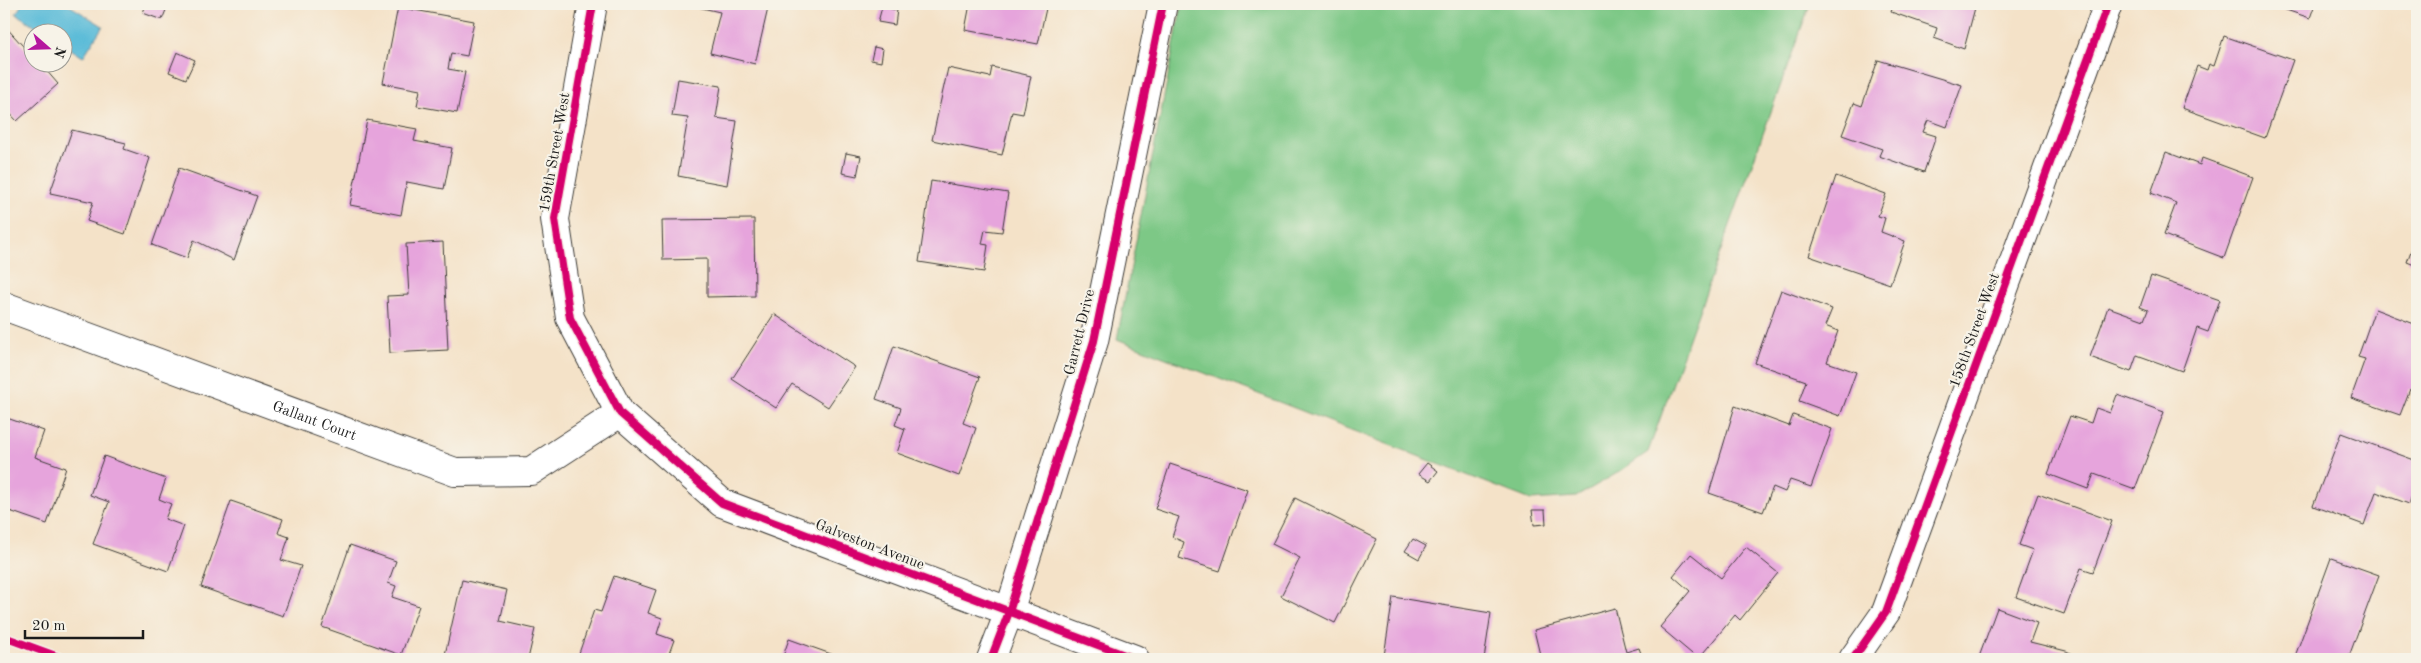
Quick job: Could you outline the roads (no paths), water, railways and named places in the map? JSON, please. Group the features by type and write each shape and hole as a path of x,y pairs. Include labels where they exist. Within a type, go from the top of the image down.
{"street":[{"name":"159th Street West","path":"593,4 555,219 570,318 620,413"},
{"name":"Garrett Drive","path":"991,659 1009,612 1094,341 1163,4"},
{"name":"158th Street West","path":"1853,659 1886,612 2108,4"},
{"name":"Gallant Court","path":"4,306 455,472 530,471 620,413"},
{"name":"Galveston Avenue","path":"620,413 722,503 1135,659"}],"water":[{"path":"22,4 67,4 103,26 83,57 72,50 72,22 29,22 16,14"}]}
